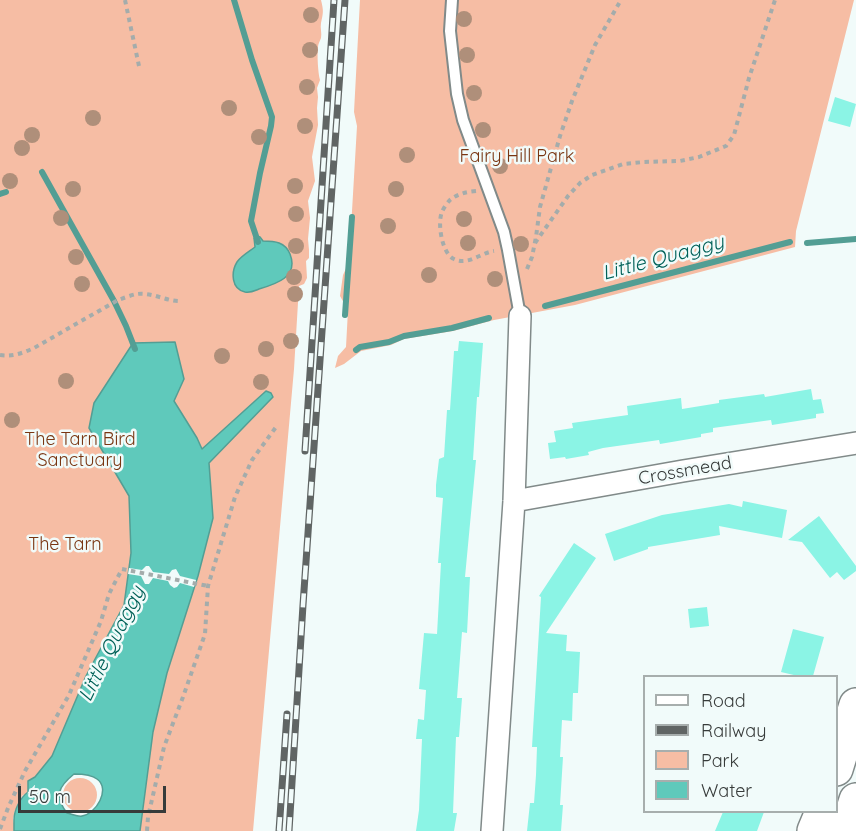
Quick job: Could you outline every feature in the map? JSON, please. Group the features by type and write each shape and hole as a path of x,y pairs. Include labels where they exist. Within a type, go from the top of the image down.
{"highway":[{"path":"838,766 856,705"},
{"path":"846,831 856,800"},
{"path":"814,831 822,813"}],"street":[{"path":"492,831 514,501 518,307"},
{"name":"Crossmead","path":"514,501 856,443"}],"lane":[{"path":"452,0 450,31 457,94 463,120 504,232 518,307"}],"path":[{"path":"125,0 139,66"},
{"path":"518,307 532,257 540,207 551,163 572,101 595,45 621,0"},
{"path":"535,243 568,196 580,183 592,175 623,164 680,161 699,157 726,146 734,135 749,78 775,0"},
{"path":"488,189 463,192 449,200 441,213 445,251 454,260 468,261 488,252 508,250"},
{"path":"0,355 20,354 34,348 112,303 130,296 146,294 174,302 182,301"},
{"path":"147,831 164,747 205,634 208,586 235,497 252,460 276,428"},
{"path":"0,829 25,771 69,694 122,569 208,586"}],"green space":[{"name":"The Tarn Bird Sanctuary","path":"0,0 321,0 323,12 321,38 318,45 320,80 317,88 318,125 312,157 315,181 308,201 309,258 306,261 307,278 304,284 299,286 294,369 253,831 140,831 153,732 167,673 198,576 213,518 208,463 273,397 266,392 202,449 174,401 184,379 175,342 130,521 131,553 124,605 86,676 52,756 35,777 15,810 14,831 0,831"},
{"name":"Fairy Hill Park","path":"360,0 854,0 796,231 795,247 575,305 404,339 391,345 361,351 335,368 338,356 346,347 348,310 340,296 343,275 349,262 357,126 354,112"},
{"path":"80,778 92,783 97,795 92,807 80,812 68,807 63,795 68,783"}],"water":[{"path":"257,236 263,241 275,242 285,247 290,254 291,268 289,274 279,282 252,292 245,292 235,284 234,270 239,260 255,247 254,238"},
{"name":"The Tarn","path":"175,342 184,379 174,401 202,449 266,391 273,397 209,463 213,518 198,576 167,673 153,732 140,831 14,831 15,812 20,801 28,792 28,781 35,777 52,756 86,676 124,605 131,553 129,496 89,428 94,403 133,343","holes":["74,774 95,777 103,789 97,806 87,814 80,816 67,813 59,797 64,783"]}],"pier":[{"path":"149,566 153,572 169,574 176,569 180,576 196,580 194,587 180,583 174,588 168,581 153,578 149,584 145,584 141,576 128,574 129,568 142,570"}],"building":[{"path":"835,97 856,104 850,127 828,121"},
{"path":"459,341 483,343 473,460 476,460 465,577 470,577 467,633 462,632 457,698 462,698 459,737 456,737 453,813 457,813 454,831 416,831 422,739 416,739 418,719 424,720 426,690 419,689 424,633 437,634 441,563 438,563 443,498 436,497 436,485 439,459 444,457 454,351 458,351"},
{"path":"811,389 813,400 821,399 824,413 816,414 816,418 772,425 771,420 713,428 713,432 701,434 701,437 660,444 659,440 603,448 588,452 589,455 550,459 548,443 556,442 554,431 573,428 572,423 628,415 627,406 681,398 682,409 719,403 719,400 764,394 765,397"},
{"path":"743,501 787,510 782,538 719,526 720,535 648,547 648,549 614,561 605,534 662,515 729,504 742,507"},
{"path":"819,516 856,566 856,571 844,580 837,572 830,578 802,542 788,540"},
{"path":"574,543 596,558 546,633 567,635 566,651 580,652 578,693 573,693 572,721 562,720 561,831 527,831 530,803 534,803 536,775 537,747 532,747 541,597 539,596"},
{"path":"707,607 709,626 690,628 688,609"},
{"path":"793,629 824,637 813,675 794,675 781,672"},
{"path":"723,813 764,813 757,831 715,831"}],"waterway":[{"path":"234,0 272,117 251,221 258,242"},
{"path":"42,172 114,301 135,349"},
{"path":"0,194 6,192"},
{"path":"345,315 352,217"},
{"name":"Little Quaggy","path":"807,243 856,239"},
{"name":"Little Quaggy","path":"545,306 790,242"},
{"name":"Little Quaggy","path":"356,350 404,336 452,328 489,318"}],"railway":[{"path":"305,451 334,0"},
{"path":"289,831 345,0"},
{"path":"279,831 287,714"}]}
